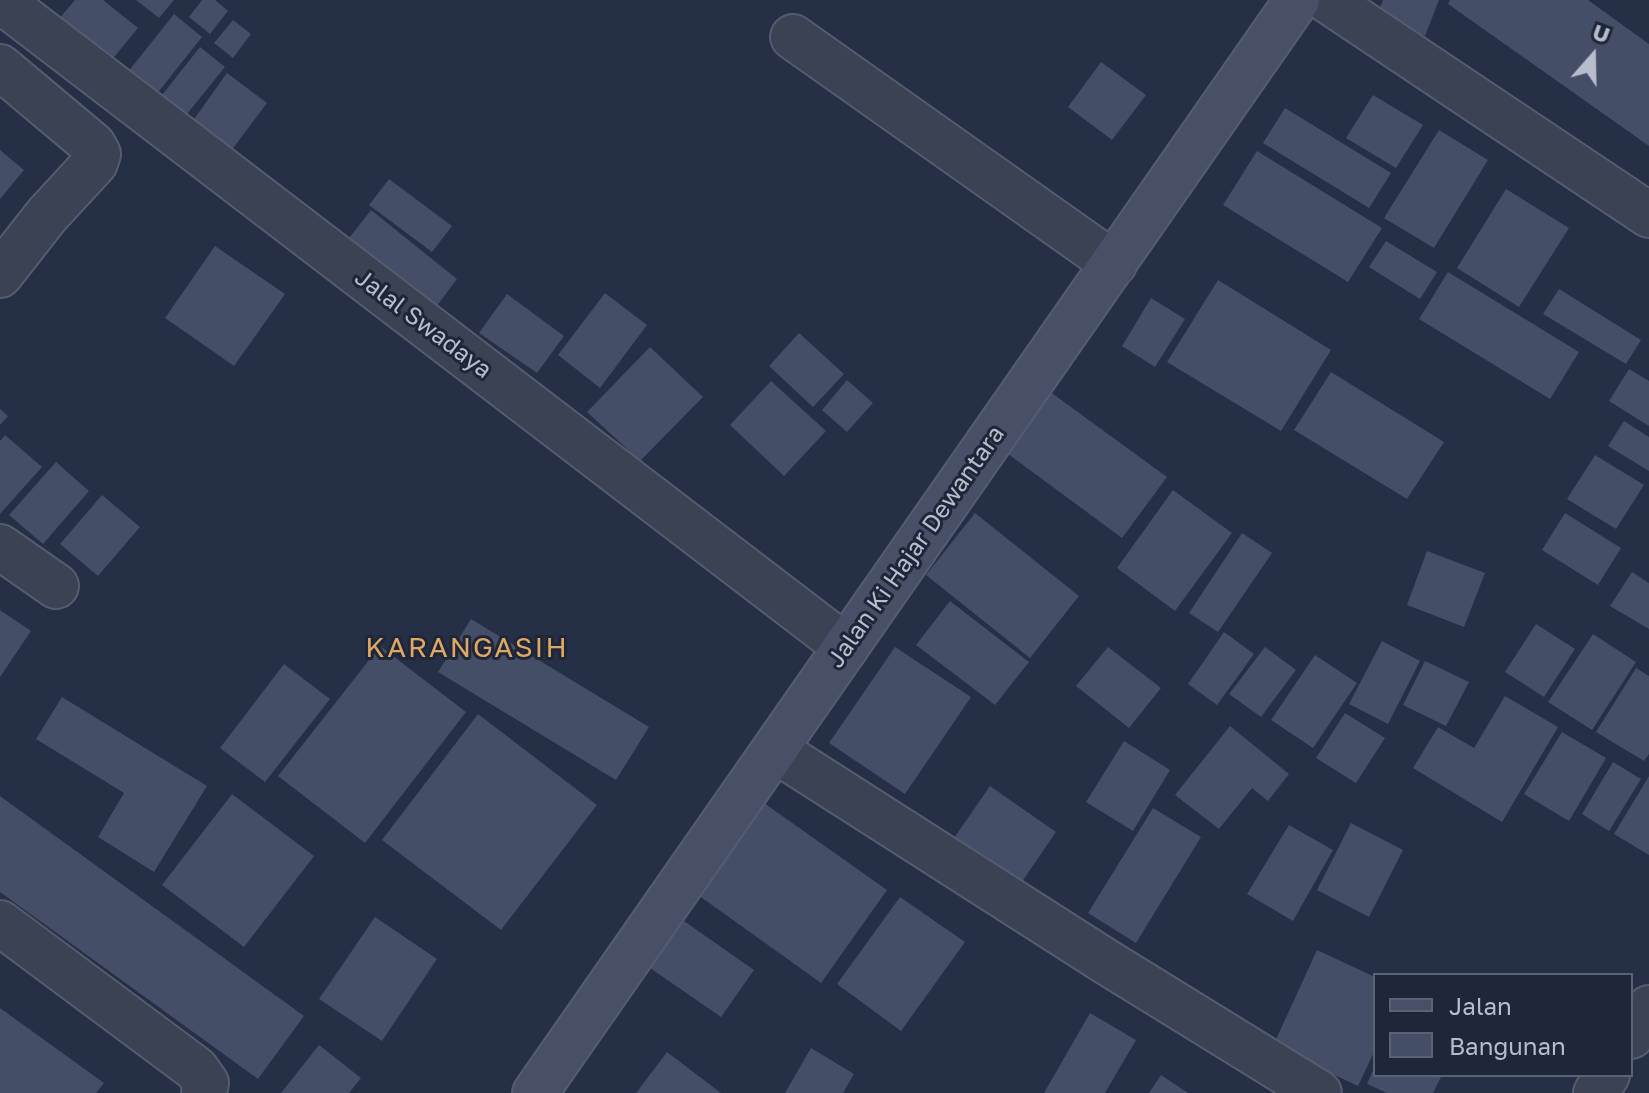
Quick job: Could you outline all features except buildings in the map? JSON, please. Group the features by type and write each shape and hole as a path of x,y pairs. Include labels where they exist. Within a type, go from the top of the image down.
{"main road":[{"name":"Jalan Ki Hajar Dewantara","path":"535,1093 1297,0"}],"street":[{"name":"Jalal Swadaya","path":"0,0 846,647"},
{"path":"1327,0 1649,215"},
{"path":"793,37 1114,264"},
{"path":"0,67 93,145 98,154 95,163 47,215 0,275"},
{"path":"0,547 56,586"},
{"path":"775,750 1105,961 1319,1093"},
{"path":"0,923 196,1069 206,1083 204,1093"},
{"path":"1633,1033 1649,1008"}],"district":[{"name":"KARANGASIH","path":"467,648"}]}
